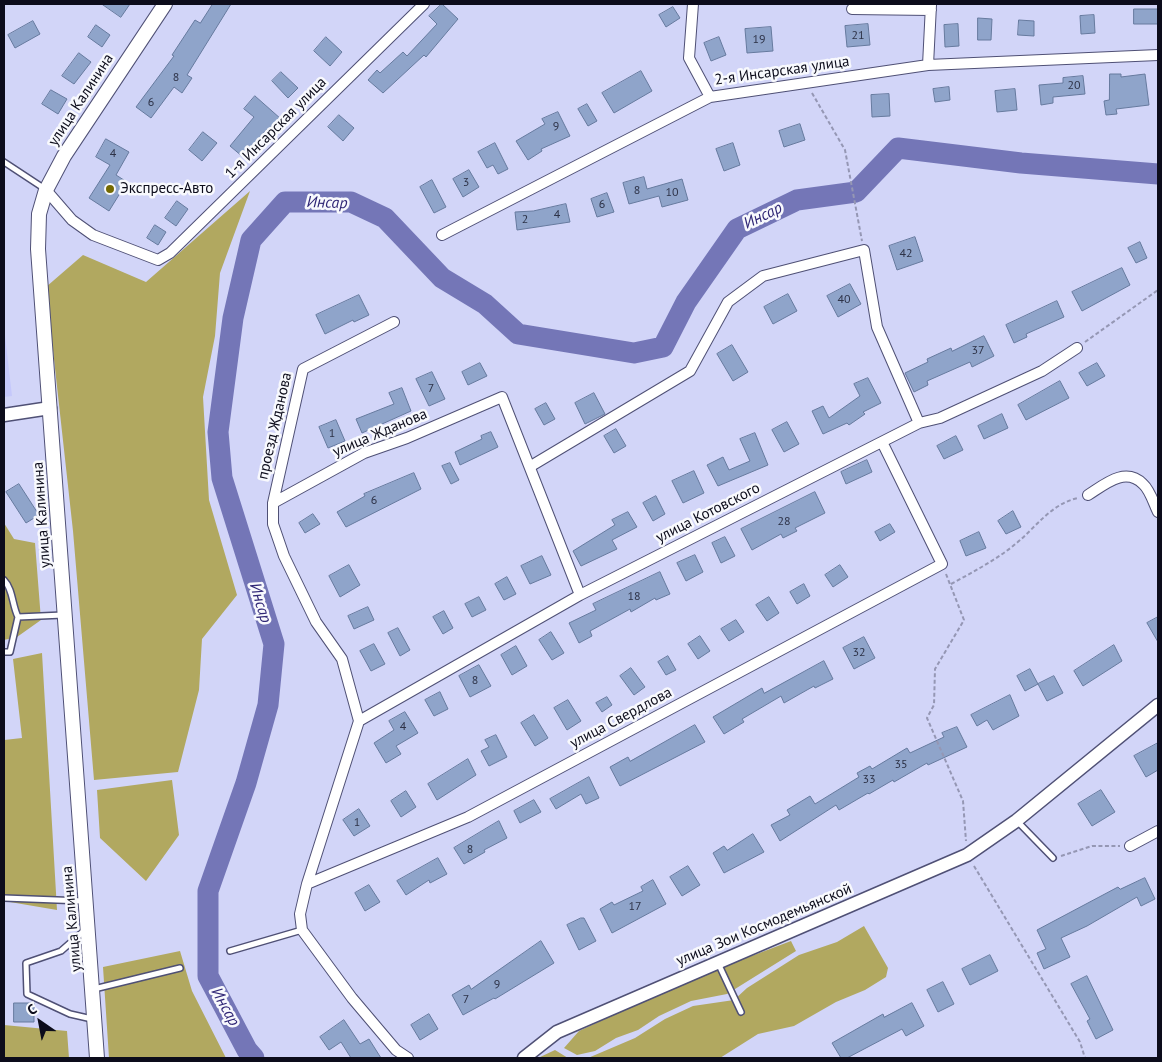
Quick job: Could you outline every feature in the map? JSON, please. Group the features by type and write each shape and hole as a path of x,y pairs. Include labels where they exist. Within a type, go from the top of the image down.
{"main road":[{"name":"улица Калинина","path":"97,1058 94,989 64,615 38,249 39,214 46,190 64,156 165,4"}],"street":[{"name":"1-я Инсарская улица","path":"46,190 72,220 93,235 158,260 170,253 424,4"},
{"path":"693,4 689,58 710,97"},
{"path":"852,9 931,7 928,65"},
{"name":"2-я Инсарская улица","path":"442,236 710,97 928,65 1158,55"},
{"path":"580,595 531,466 690,371 728,302 763,276 864,250 878,327 919,423"},
{"name":"проезд Жданова","path":"273,503 303,369 394,322"},
{"name":"улица Котовского","path":"359,721 580,595 919,423 940,418 1042,371 1077,348"},
{"name":"улица Жданова","path":"273,503 364,453 407,438 502,397 531,466"},
{"path":"4,415 50,408"},
{"path":"882,442 942,564"},
{"path":"1088,496 1116,477 1128,477 1143,484 1158,512"},
{"path":"273,503 273,524 284,556 316,622 342,659 359,721 307,884 300,914 302,930 352,998 396,1050 408,1058"},
{"name":"улица Свердлова","path":"307,884 468,817 942,564"},
{"name":"улица Зои Космодемьянской","path":"524,1058 557,1032 967,855 1016,821 1158,705"},
{"path":"1130,846 1158,831"}],"lane":[{"path":"4,162 46,190"},
{"path":"4,580 9,585 13,608 18,617 10,652 4,652"},
{"path":"18,617 64,615"},
{"path":"1016,821 1053,858"},
{"path":"4,898 86,901"},
{"path":"89,926 61,951 26,963 27,994 70,1014 95,1019"},
{"path":"230,951 302,930"},
{"path":"718,962 741,1012"},
{"path":"94,989 180,968"}],"path":[{"path":"806,83 845,150 864,250"},
{"path":"1077,348 1158,290"},
{"path":"951,584 986,565 1014,545 1064,501 1088,496"},
{"path":"942,564 964,620 935,669 934,705 927,718 963,801 967,855 1075,1034 1086,1058"},
{"path":"1053,858 1092,846 1130,846"}],"shaded area":[{"path":"250,191 220,273 215,336 203,397 209,500 237,595 202,639 199,690 178,772 94,780 73,531 46,287 83,255 146,282"},
{"path":"4,327 12,396 4,397"},
{"path":"4,523 14,539 35,543 41,620 17,637 4,640"},
{"path":"42,653 57,910 4,901 4,740 22,738 13,659"},
{"path":"172,780 179,835 146,881 100,838 97,790"},
{"path":"864,926 888,968 886,977 865,990 836,1002 794,1026 758,1034 720,1058 588,1058 635,1038 665,1019 693,1006 734,1000 747,988 799,955 837,942"},
{"path":"791,941 796,951 727,994 691,1001 659,1016 638,1030 616,1038 595,1051 577,1055 564,1048 579,1031 712,971"},
{"path":"180,951 192,991 226,1058 109,1058 103,967"},
{"path":"4,1025 67,1031 69,1058 4,1058"},
{"path":"555,1050 568,1058 538,1058"}],"building":[{"path":"102,4 130,4 121,17"},
{"path":"213,4 231,4 187,75 192,78 182,93 174,87 151,118 136,107 174,56 172,55 195,20 200,23"},
{"path":"442,4 458,19 426,57 424,55 383,93 368,80 377,70 380,73 403,52 407,56 437,24 429,16"},
{"path":"673,7 680,18 666,27 659,15"},
{"path":"1134,9 1158,9 1158,24 1134,24"},
{"path":"1094,15 1095,33 1081,34 1080,16"},
{"path":"978,18 992,19 991,40 978,40"},
{"path":"1019,20 1034,21 1034,36 1018,35"},
{"path":"33,21 40,34 15,48 8,35"},
{"path":"868,24 870,45 847,47 845,26"},
{"path":"958,24 959,46 945,47 944,25"},
{"path":"96,25 110,35 102,47 88,37"},
{"path":"771,27 773,51 747,53 745,29"},
{"path":"326,37 342,52 330,66 314,51"},
{"path":"719,37 726,55 711,61 704,43"},
{"path":"79,53 91,62 74,84 62,76"},
{"path":"641,71 652,91 614,113 602,93"},
{"path":"281,72 298,88 288,98 272,81"},
{"path":"1110,74 1121,74 1121,77 1145,74 1149,105 1116,109 1117,114 1106,115 1104,101 1109,100"},
{"path":"1083,76 1085,94 1053,97 1053,103 1041,105 1039,85 1063,83 1063,78"},
{"path":"949,87 950,100 935,102 933,89"},
{"path":"1015,89 1017,110 997,112 995,91"},
{"path":"51,90 67,99 58,114 42,104"},
{"path":"889,94 890,116 872,117 871,95"},
{"path":"255,96 281,119 270,132 267,129 243,157 230,146 254,117 244,109"},
{"path":"587,104 597,121 588,126 578,109"},
{"path":"558,112 570,136 541,149 542,151 528,160 516,141 545,124 542,119"},
{"path":"339,115 354,128 343,141 328,127"},
{"path":"800,124 805,140 784,147 779,131"},
{"path":"203,132 217,143 202,161 189,150"},
{"path":"106,139 129,152 116,175 127,182 109,211 89,198 110,165 96,157"},
{"path":"495,143 508,169 498,174 493,165 487,168 478,152"},
{"path":"733,143 740,165 724,171 716,149"},
{"path":"469,170 479,187 463,197 453,179"},
{"path":"644,177 647,189 682,179 688,200 662,207 659,196 629,204 623,183"},
{"path":"432,180 446,207 434,213 420,187"},
{"path":"607,193 614,212 597,217 591,199"},
{"path":"177,201 188,209 176,226 165,218"},
{"path":"566,204 570,222 517,230 515,212 533,211"},
{"path":"155,225 166,232 158,245 147,238"},
{"path":"915,237 923,261 897,270 889,246"},
{"path":"1140,242 1147,258 1136,263 1128,248"},
{"path":"1122,268 1130,285 1082,311 1072,292"},
{"path":"850,284 861,304 838,317 827,296"},
{"path":"788,294 797,311 773,324 764,307"},
{"path":"359,295 369,315 354,322 353,320 325,334 316,315"},
{"path":"1057,301 1064,317 1026,334 1027,337 1014,343 1006,325"},
{"path":"984,336 994,356 972,367 970,362 927,381 928,385 914,392 905,373 928,362 927,359 951,348 952,351"},
{"path":"732,345 748,372 733,381 717,354"},
{"path":"480,363 487,376 468,385 462,372"},
{"path":"1097,363 1105,376 1087,386 1079,373"},
{"path":"432,372 445,399 429,406 416,379"},
{"path":"868,378 881,403 863,412 865,414 849,425 847,423 823,434 812,411 823,406 829,418 860,396 854,384"},
{"path":"1060,381 1069,398 1026,420 1018,405"},
{"path":"402,388 411,411 362,433 356,419 394,404 389,393"},
{"path":"594,393 605,414 585,424 575,403"},
{"path":"546,403 555,419 544,425 535,409"},
{"path":"1002,414 1008,428 984,439 978,426"},
{"path":"336,420 345,441 328,448 319,427"},
{"path":"787,422 799,444 784,452 772,430"},
{"path":"616,429 626,446 614,453 604,436"},
{"path":"491,432 498,447 460,465 455,452 482,439 481,436"},
{"path":"755,433 768,465 718,486 707,465 723,457 729,470 750,461 740,439"},
{"path":"956,436 963,450 944,459 937,446"},
{"path":"867,460 872,472 846,484 841,472"},
{"path":"450,463 459,480 451,484 442,466"},
{"path":"694,471 704,493 683,503 672,481"},
{"path":"414,473 421,489 346,527 337,512 365,496 364,494"},
{"path":"19,484 39,515 26,523 6,492"},
{"path":"815,492 825,513 795,528 797,531 783,538 781,534 752,550 741,529"},
{"path":"656,496 665,514 653,521 643,503"},
{"path":"1013,511 1021,527 1006,534 998,521"},
{"path":"628,512 637,527 612,540 617,549 581,566 573,551 615,525 612,520"},
{"path":"313,514 320,524 305,533 299,523"},
{"path":"890,524 895,532 880,541 875,532"},
{"path":"979,532 986,548 966,556 960,541"},
{"path":"725,537 735,556 721,563 712,543"},
{"path":"695,555 703,572 686,581 677,563"},
{"path":"542,556 551,575 530,584 521,566"},
{"path":"349,565 360,585 340,597 329,576"},
{"path":"840,565 848,577 833,587 825,575"},
{"path":"660,572 670,594 656,600 655,598 631,612 630,609 590,631 592,636 579,643 569,623 596,610 593,604"},
{"path":"507,577 516,594 504,600 495,584"},
{"path":"804,584 810,596 797,604 790,592"},
{"path":"479,597 486,610 472,617 465,604"},
{"path":"769,597 779,613 767,621 756,605"},
{"path":"368,607 374,620 354,629 348,616"},
{"path":"444,611 453,628 443,634 433,617"},
{"path":"1158,617 1158,642 1147,623"},
{"path":"736,620 744,632 729,641 721,629"},
{"path":"398,628 410,650 400,656 388,633"},
{"path":"551,632 564,653 552,660 539,640"},
{"path":"700,636 710,651 698,659 688,644"},
{"path":"864,637 875,658 854,669 843,648"},
{"path":"374,644 385,664 371,671 360,651"},
{"path":"1114,645 1122,661 1083,686 1074,671"},
{"path":"516,646 527,666 512,675 501,655"},
{"path":"668,656 676,670 666,675 658,662"},
{"path":"824,661 833,679 815,688 814,686 784,703 781,696 742,719 744,722 724,734 713,717 762,688 764,693"},
{"path":"479,665 491,686 470,697 459,676"},
{"path":"631,668 645,687 634,695 620,676"},
{"path":"1030,669 1038,684 1025,691 1017,676"},
{"path":"1054,676 1063,693 1047,701 1038,684"},
{"path":"440,692 448,709 434,716 425,700"},
{"path":"1010,695 1019,716 993,730 987,720 977,726 971,715"},
{"path":"607,697 612,705 602,712 596,703"},
{"path":"568,700 581,721 567,730 554,708"},
{"path":"405,712 418,733 396,746 401,754 386,763 374,743 394,730 389,721"},
{"path":"534,715 548,738 535,746 521,723"},
{"path":"695,725 705,742 620,786 610,767 628,757 630,761"},
{"path":"957,727 967,747 928,765 927,763 839,810 836,805 780,841 771,825 790,815 787,810 810,796 815,804 859,777 857,773 870,766 872,769 907,748 910,753 944,737 942,733"},
{"path":"496,735 507,757 489,766 481,751 489,747 485,740"},
{"path":"1158,743 1158,770 1146,777 1134,756"},
{"path":"468,759 476,775 437,800 428,784"},
{"path":"589,777 599,798 586,804 581,794 556,809 550,799"},
{"path":"1101,790 1115,812 1092,826 1078,804"},
{"path":"406,791 416,807 401,817 391,801"},
{"path":"534,800 541,812 520,823 514,811"},
{"path":"359,809 370,826 354,836 343,820"},
{"path":"499,821 507,838 484,850 485,852 464,864 454,848"},
{"path":"753,834 764,852 724,873 713,853 724,846 727,850"},
{"path":"438,858 447,874 430,883 429,880 406,895 397,881"},
{"path":"688,866 700,885 682,896 670,877"},
{"path":"1145,878 1155,899 1141,906 1137,897 1087,926 1061,938 1070,957 1044,969 1037,953 1046,949 1037,930 1118,887 1120,889"},
{"path":"653,880 666,904 612,933 600,909 612,902 614,905 643,891 641,887"},
{"path":"369,885 380,902 365,911 355,893"},
{"path":"584,918 596,941 579,950 567,925"},
{"path":"541,941 554,963 495,999 463,1015 452,995 469,985 471,989"},
{"path":"990,955 998,971 970,985 962,969"},
{"path":"1087,976 1113,1030 1096,1039 1087,1021 1090,1019 1071,984"},
{"path":"943,982 954,1004 938,1012 927,990"},
{"path":"14,1003 34,1003 34,1022 14,1022"},
{"path":"912,1003 924,1026 906,1036 902,1029 847,1058 841,1058 832,1043 883,1014 884,1017"},
{"path":"429,1014 438,1029 420,1040 411,1025"},
{"path":"344,1020 360,1044 369,1039 381,1058 351,1058 341,1042 329,1050 320,1037"}],"waterway":[{"name":"Инсар","path":"254,1058 247,1050 208,976 208,891 246,783 268,705 274,644 222,478 218,432 233,318 251,240 285,202 351,202 385,218 442,278 485,304 518,334 634,353 663,347 686,302 737,229 797,200 856,192 898,148 1021,163 1158,174"}],"place":[{"name":"Экспресс-Авто","path":"110,189"}]}
